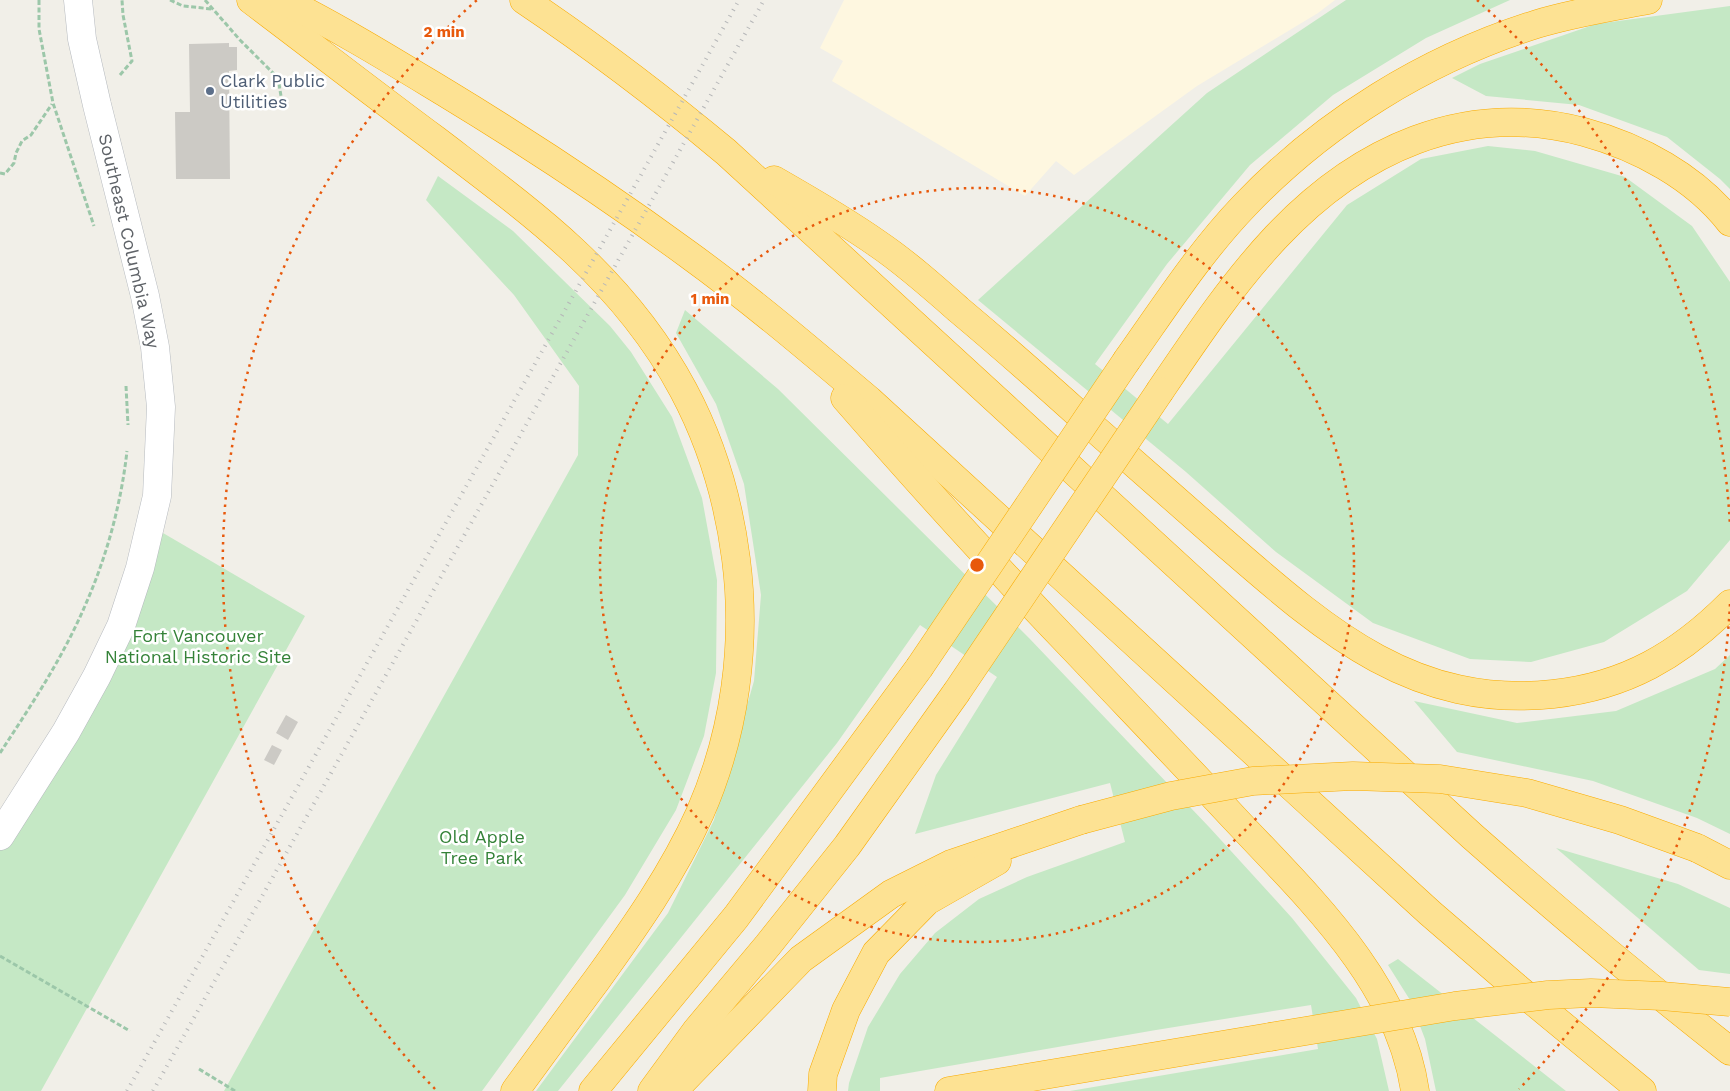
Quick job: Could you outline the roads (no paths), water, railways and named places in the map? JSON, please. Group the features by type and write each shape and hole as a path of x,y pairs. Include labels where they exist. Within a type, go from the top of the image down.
{"highway":[{"path":"250,0 516,202 573,250 599,276 644,328 681,384 708,440 727,505 739,578 739,656 727,733 715,773 700,812 663,883 625,941 515,1091"},
{"path":"283,0 351,36 499,126 595,188 690,256 781,326 890,420 1343,835 1524,994 1642,1091"},
{"path":"524,0 630,75 726,152 1472,836 1641,982 1730,1051"},
{"path":"592,1091 736,917 919,668 1127,360 1206,250 1243,207 1284,167 1328,131 1379,96 1430,68 1480,45 1537,24 1596,9 1648,0"},
{"path":"652,1091 696,1031 847,846 956,693 1160,391 1235,285 1276,237 1316,200 1382,154 1430,134 1484,123 1536,123 1593,135 1639,152 1660,163 1699,192 1730,222"},
{"path":"726,152 830,212 880,245 924,279 995,340 1308,614 1371,656 1401,671 1435,684 1468,692 1501,696 1534,696 1601,686 1628,676 1664,658 1704,630 1730,604"},
{"path":"781,326 952,520 1271,858 1352,950 1370,977 1398,1029 1407,1056 1415,1091"},
{"path":"674,1091 801,959 891,894 951,864 1081,820 1172,796 1253,782 1353,776 1440,779 1527,793 1620,820 1697,848 1730,865"},
{"path":"822,1091 823,1074 846,1010 876,953 927,901 984,868 1081,820"},
{"path":"949,1091 1455,1006 1548,995 1591,993 1662,996 1730,1002"}],"street":[{"name":"Southeast Columbia Way","path":"0,836 66,732 97,676 121,626 140,568 157,496 161,407 155,347 82,39 78,0"}],"railway":[{"path":"127,1091 739,0"},
{"path":"153,1091 764,0"}],"place":[{"name":"Clark Public Utilities","path":"210,91"}],"park label":[{"name":"Fort Vancouver National Historic Site","path":"198,646"},
{"name":"Old Apple Tree Park","path":"482,848"}]}
